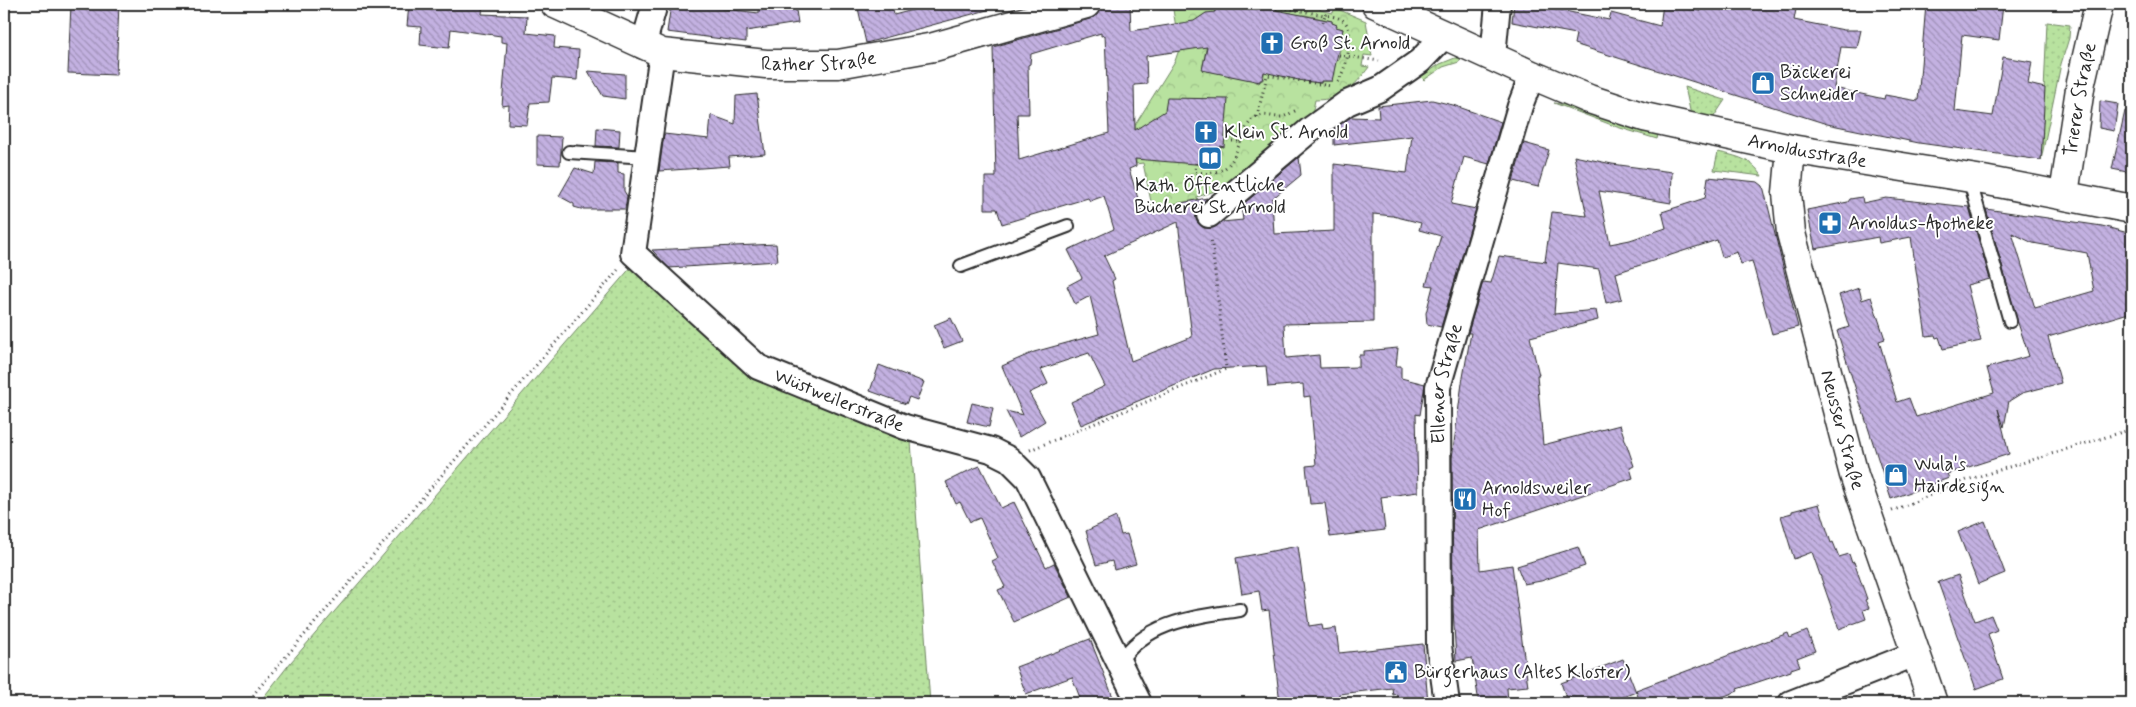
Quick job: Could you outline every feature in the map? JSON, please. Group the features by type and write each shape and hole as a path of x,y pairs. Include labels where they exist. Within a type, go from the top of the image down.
{"main road":[{"name":"Rather Straße","path":"555,4 653,50 766,64 838,64 934,47 1086,4"},
{"path":"1376,4 1493,56"},
{"name":"Trierer Straße","path":"2064,194 2081,82 2099,4"},
{"name":"Arnoldusstraße","path":"1493,56 1589,99 1644,117 1791,149 2064,194 2132,209"},
{"name":"Neusser Straße","path":"1791,149 1787,193 1791,233 1854,475 1868,520 1933,703"}],"street":[{"path":"633,253 647,157 655,4"},
{"path":"1493,56 1498,4"},
{"path":"1209,215 1311,128 1337,97 1380,89 1420,61 1445,35"},
{"name":"Ellener Straße","path":"1447,703 1439,646 1438,387 1520,106 1532,75"},
{"name":"Wüstweilerstraße","path":"633,253 758,367 905,427 991,450 1009,459 1028,478 1139,703"},
{"path":"1790,703 1915,654"}],"lane":[{"path":"569,152 647,157"},
{"path":"1970,178 2010,321"},
{"path":"961,266 1068,226"},
{"path":"1119,663 1126,652 1144,636 1173,622 1240,610"}],"path":[{"path":"1324,22 1329,4"},
{"path":"1257,117 1265,75 1321,86 1337,97 1340,78 1347,56 1350,29 1345,21 1279,6"},
{"path":"1339,55 1365,59"},
{"path":"1199,161 1196,161 1195,172 1212,174 1226,169 1232,163 1246,127 1257,117 1268,115 1280,118 1304,108"},
{"path":"1232,141 1240,142"},
{"path":"1009,459 1226,369 1209,215"},
{"path":"246,703 633,253"},
{"path":"1868,520 1967,480 2132,429"}],"green space":[{"path":"1172,4 1216,4 1214,14 1206,13 1195,23 1207,44 1202,70 1229,74 1229,77 1233,75 1256,80 1259,83 1260,80 1263,80 1265,69 1318,83 1321,83 1321,81 1332,81 1335,59 1338,60 1340,49 1337,48 1343,29 1336,27 1337,25 1332,23 1332,21 1305,15 1291,15 1291,12 1289,15 1276,12 1278,4 1322,4 1320,10 1333,13 1335,8 1366,21 1372,56 1364,55 1362,66 1369,67 1358,81 1340,95 1333,98 1315,100 1312,115 1221,189 1197,197 1198,200 1153,211 1143,163 1136,164 1135,125 1175,61 1182,41 1178,39"},
{"path":"2047,22 2070,25 2069,38 2061,64 2041,160"},
{"path":"1455,58 1461,58 1459,62 1443,67 1424,80 1421,77 1440,64"},
{"path":"1685,87 1725,100 1713,118 1691,115"},
{"path":"1554,103 1571,106 1658,135 1657,139 1617,127"},
{"path":"1718,152 1748,162 1762,176 1714,170"},
{"path":"639,258 758,367 909,414 930,703 259,703 291,662"}],"building":[{"path":"71,4 119,4 116,75 68,73"},
{"path":"409,4 483,4 482,14 527,16 526,33 555,36 554,48 579,50 577,80 552,78 549,102 530,103 527,125 508,124 509,105 502,106 507,43 501,42 501,36 451,29 449,48 420,45 421,27 407,26"},
{"path":"671,4 716,4 716,8 759,13 759,4 795,4 798,23 746,31 746,42 667,32"},
{"path":"857,4 892,4 894,15 935,4 990,4 991,9 866,43"},
{"path":"1117,4 1130,4 1131,31 1194,21 1206,13 1215,12 1216,4 1278,4 1276,10 1332,21 1332,23 1337,25 1336,27 1343,29 1332,81 1321,81 1321,83 1264,72 1260,82 1202,70 1207,47 1146,56 1147,84 1134,85 1135,130 1165,111 1167,98 1228,99 1224,147 1220,146 1219,166 1135,159 1136,166 1129,169 1143,215 1164,206 1207,198 1196,211 1198,223 1204,228 1212,228 1222,222 1243,220 1241,206 1299,157 1301,175 1272,199 1274,234 1334,231 1334,164 1407,173 1412,136 1334,145 1334,129 1351,117 1379,118 1378,106 1432,100 1453,105 1501,122 1489,164 1464,157 1451,204 1476,209 1441,327 1427,324 1426,313 1433,286 1426,285 1441,236 1419,230 1421,223 1393,216 1373,214 1373,322 1284,324 1286,358 1319,355 1320,368 1359,367 1359,355 1364,355 1364,351 1398,348 1396,366 1401,366 1401,378 1425,384 1420,415 1416,414 1418,492 1381,497 1385,530 1330,537 1325,503 1310,504 1306,466 1316,465 1310,396 1304,397 1303,384 1268,387 1266,366 1214,369 1081,425 1071,402 1105,386 1089,353 1041,369 1048,384 1029,393 1045,421 1019,437 1006,411 1023,415 1002,366 1034,352 1099,334 1090,296 1075,304 1067,286 1082,278 1068,250 1114,229 1104,196 1090,201 1088,198 1002,224 997,209 985,209 985,177 996,177 993,47 1090,19 1097,15 1101,9","holes":["1101,33 1101,36 1105,35 1109,133 1019,160 1017,114 1029,114 1028,65 1030,64 1031,54","1178,222 1192,337 1131,361 1112,281 1115,279 1104,256"]},
{"path":"1514,4 1540,4 1540,6 1609,20 1611,13 1660,26 1663,4 1701,11 1702,4 1797,4 1794,20 1844,30 1861,30 1857,48 1841,47 1834,88 1884,99 1885,95 1918,101 1926,4 2003,5 1999,40 1962,35 1955,111 1993,116 2003,57 2032,62 2028,84 2045,88 2041,160 1919,143 1827,124 1574,44 1576,34 1512,22"},
{"path":"588,71 625,74 625,99 603,96"},
{"path":"757,94 765,154 729,157 730,166 659,171 664,134 709,139 711,115 735,124 736,96"},
{"path":"2100,101 2118,104 2114,131 2099,128"},
{"path":"2125,111 2132,112 2132,173 2112,169"},
{"path":"597,128 620,130 619,147 596,146"},
{"path":"537,136 562,137 560,165 537,164"},
{"path":"1524,143 1549,150 1538,187 1513,181"},
{"path":"1574,156 1612,164 1672,172 1671,203 1599,191 1610,244 1630,240 1666,228 1662,212 1705,198 1708,177 1758,182 1763,186 1798,327 1772,334 1752,261 1741,264 1737,252 1722,257 1717,240 1616,273 1622,299 1606,303 1599,269 1558,263 1554,314 1596,310 1598,320 1530,337 1539,375 1537,375 1543,445 1620,425 1634,466 1630,468 1633,478 1479,530 1480,570 1512,565 1528,686 1507,688 1508,703 1479,703 1472,658 1456,661 1453,608 1452,458 1471,333 1468,333 1483,282 1491,283 1499,256 1547,262 1545,261 1552,212 1587,216"},
{"path":"595,162 618,163 618,173 624,174 624,191 627,196 625,209 581,209 574,207 574,204 559,196 575,168 594,174"},
{"path":"1862,197 1863,203 1886,198 1969,207 1990,279 1967,285 1981,341 1943,349 1939,337 1936,338 1935,335 1926,336 1911,237 1879,243 1878,237 1815,249 1807,210 1848,202 1850,199"},
{"path":"1986,209 2102,226 2132,234 2132,312 2048,337 2061,383 2022,393 2009,401 2004,427 1998,409 2009,454 1947,474 1949,478 1891,499 1837,331 1849,327 1839,295 1859,288 1862,300 1871,297 1885,339 1879,341 1897,402 1909,398 1916,417 1994,393 1987,368 2029,356","holes":["2012,233 2033,243 2087,253 2094,291 2035,308"]},
{"path":"776,244 778,261 669,268 652,250"},
{"path":"951,318 962,341 944,348 934,325"},
{"path":"879,365 924,382 917,400 909,397 906,404 870,391"},
{"path":"972,403 993,408 989,427 967,422"},
{"path":"980,466 1001,508 1014,502 1046,567 1054,563 1071,597 1014,622 998,590 1005,587 992,561 998,558 980,518 970,522 960,502 956,504 946,482"},
{"path":"1819,504 1831,543 1833,542 1839,557 1849,554 1852,563 1854,562 1869,608 1863,610 1866,619 1839,629 1812,552 1794,559 1781,516"},
{"path":"1116,517 1121,535 1127,534 1136,564 1114,570 1112,561 1096,565 1086,531"},
{"path":"1985,521 2005,573 1978,584 1958,532"},
{"path":"1298,546 1309,626 1322,624 1323,630 1336,628 1339,653 1423,644 1428,703 1398,703 1397,694 1393,695 1392,688 1339,694 1339,697 1280,703 1269,610 1262,611 1259,591 1242,594 1236,558"},
{"path":"1578,547 1585,566 1541,581 1524,584 1517,566"},
{"path":"1958,575 1975,621 1991,615 1997,630 1988,634 2003,679 1976,689 1938,582"},
{"path":"1807,631 1815,651 1797,658 1800,666 1791,669 1791,671 1737,689 1738,691 1706,703 1640,703 1636,690 1788,633 1790,638"},
{"path":"1090,639 1113,697 1096,703 1082,703 1072,677 1026,694 1016,667"},
{"path":"1623,659 1636,692 1607,703 1573,703 1570,696 1566,697 1561,683"}],"place":[{"name":"Groß St. Arnold","path":"1272,43"},
{"name":"Bäckerei Schneider","path":"1763,83"},
{"name":"Klein St. Arnold","path":"1206,132"},
{"name":"Kath. Öffentliche Bücherei St. Arnold","path":"1210,158"},
{"name":"Arnoldus-Apotheke","path":"1830,223"},
{"name":"Wula's Hairdesign","path":"1896,475"},
{"name":"Arnoldsweiler Hof","path":"1465,499"},
{"name":"Bürgerhaus (Altes Kloster)","path":"1396,672"}]}
